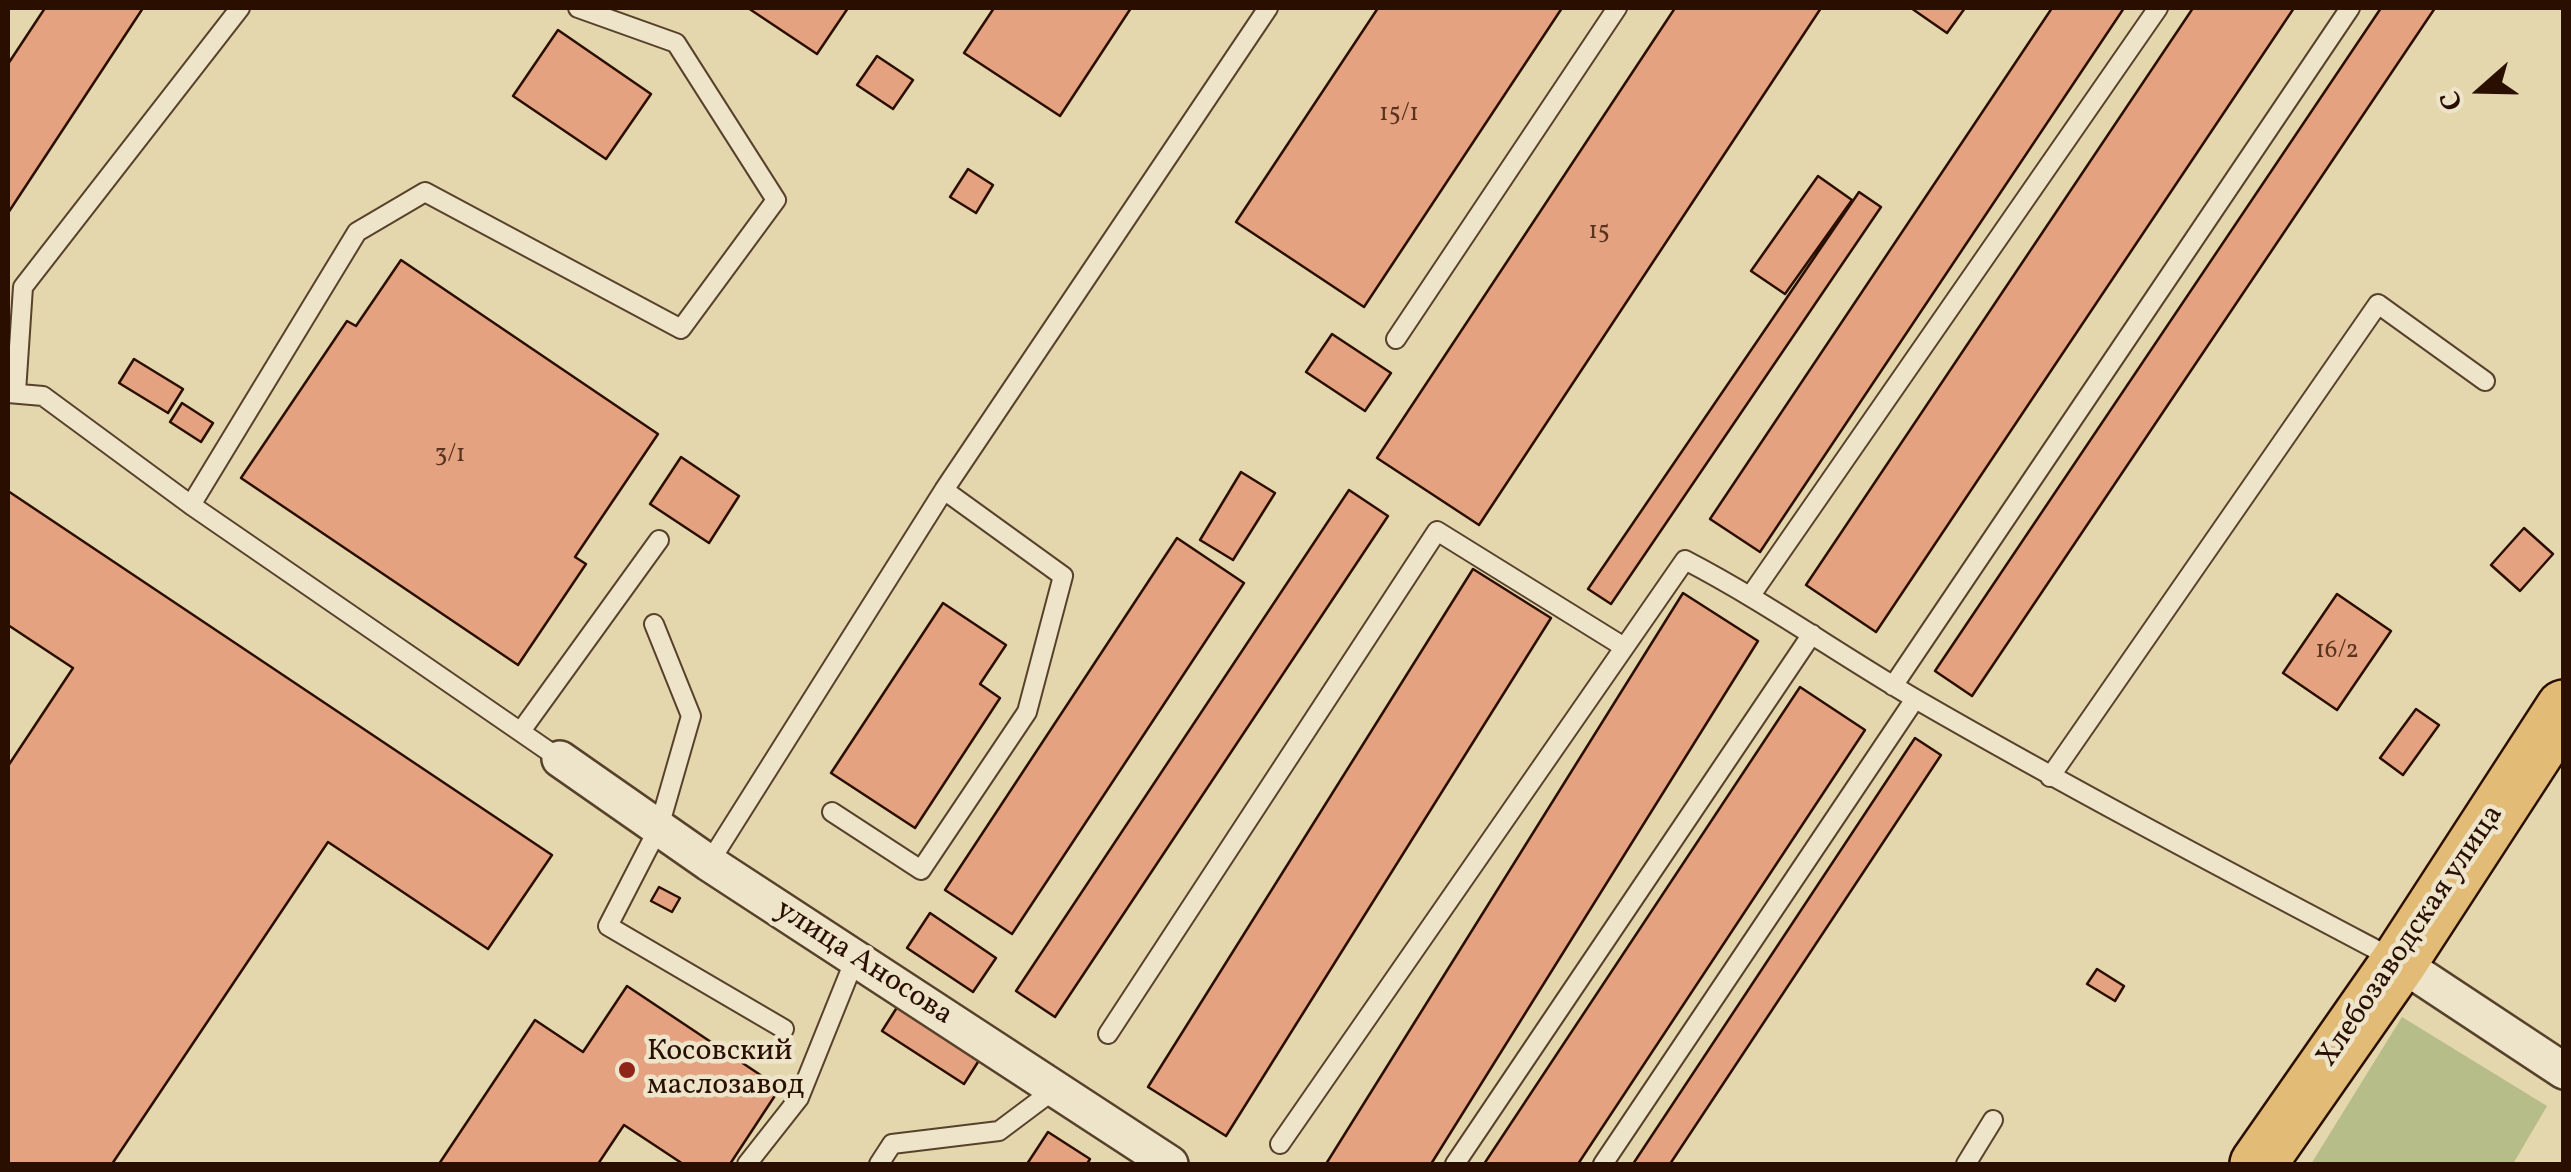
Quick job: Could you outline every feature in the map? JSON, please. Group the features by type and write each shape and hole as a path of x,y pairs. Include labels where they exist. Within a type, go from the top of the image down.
{"main road":[{"name":"Хлебозаводская улица","path":"2258,1164 2399,962 2564,708"}],"street":[{"name":"улица Аносова","path":"560,759 709,863 1170,1164"},
{"path":"2399,962 2564,1071"}],"lane":[{"path":"240,8 23,287 12,392 43,396 191,505 560,759"},
{"path":"191,505 356,232 425,192 681,329 776,200 676,43 578,8"},
{"path":"709,863 944,490 1268,8"},
{"path":"1396,339 1617,8"},
{"path":"1751,595 2158,8"},
{"path":"1893,686 2350,8"},
{"path":"2050,776 2378,304 2485,381"},
{"path":"832,812 922,870 1027,712 1063,576 944,490"},
{"path":"1108,1034 1437,531 1624,647"},
{"path":"521,732 660,540"},
{"path":"1280,1144 1685,560 1751,595 1893,686 2050,776 2399,962"},
{"path":"654,624 691,716 659,827 608,926 784,1029"},
{"path":"1455,1164 1812,634"},
{"path":"1603,1164 1915,699"},
{"path":"747,1164 799,1098 855,958"},
{"path":"879,1164 892,1144 999,1132 1055,1089"},
{"path":"1966,1164 1993,1120"}],"green space":[{"path":"2402,1017 2547,1106 2513,1164 2311,1164"}],"building":[{"path":"45,8 143,8 8,213 8,64"},
{"path":"748,8 848,8 817,54"},
{"path":"994,8 1131,8 1060,116 964,53"},
{"path":"1378,8 1562,8 1364,307 1236,222"},
{"path":"1675,8 1821,8 1479,525 1377,458"},
{"path":"1911,8 1965,8 1947,33"},
{"path":"2052,8 2124,8 1760,552 1710,519"},
{"path":"2193,8 2294,8 1876,632 1806,585"},
{"path":"2381,8 2435,8 1972,696 1935,671"},
{"path":"558,30 651,94 606,159 513,96"},
{"path":"877,56 913,80 893,109 857,85"},
{"path":"968,169 993,185 976,213 950,197"},
{"path":"1818,176 1852,200 1785,294 1751,271"},
{"path":"1859,192 1881,207 1611,604 1588,589"},
{"path":"401,260 658,434 575,557 586,564 518,665 241,478 347,321 356,326"},
{"path":"1332,334 1391,373 1365,411 1306,372"},
{"path":"134,359 183,389 168,413 119,383"},
{"path":"182,403 213,423 201,442 170,422"},
{"path":"681,457 739,496 709,543 650,504"},
{"path":"1241,472 1275,493 1233,560 1200,540"},
{"path":"1349,490 1388,516 1055,1017 1016,991"},
{"path":"8,491 552,855 488,949 328,842 112,1164 8,1164 8,766 73,668 8,625"},
{"path":"2524,528 2553,554 2520,591 2491,565"},
{"path":"1177,538 1244,583 1012,934 945,890"},
{"path":"1473,569 1551,618 1226,1136 1148,1087"},
{"path":"1683,593 1758,641 1431,1164 1326,1164"},
{"path":"2337,594 2391,631 2337,710 2283,673"},
{"path":"943,603 1006,645 980,684 1000,698 915,828 831,773"},
{"path":"1800,687 1865,730 1578,1164 1484,1164"},
{"path":"2416,709 2439,725 2403,775 2380,758"},
{"path":"1915,738 1941,755 1670,1164 1633,1164"},
{"path":"659,887 680,898 672,912 651,901"},
{"path":"930,913 996,958 973,992 907,948"},
{"path":"2097,969 2124,986 2115,1001 2087,984"},
{"name":"Косовский маслозавод","path":"627,986 780,1088 730,1164 683,1164 624,1125 598,1164 439,1164 535,1020 583,1052"},
{"path":"903,998 985,1051 964,1084 882,1031"},
{"path":"1048,1132 1090,1159 1087,1164 1027,1164"}],"place":[{"name":"Косовский маслозавод","path":"627,1070"}]}
